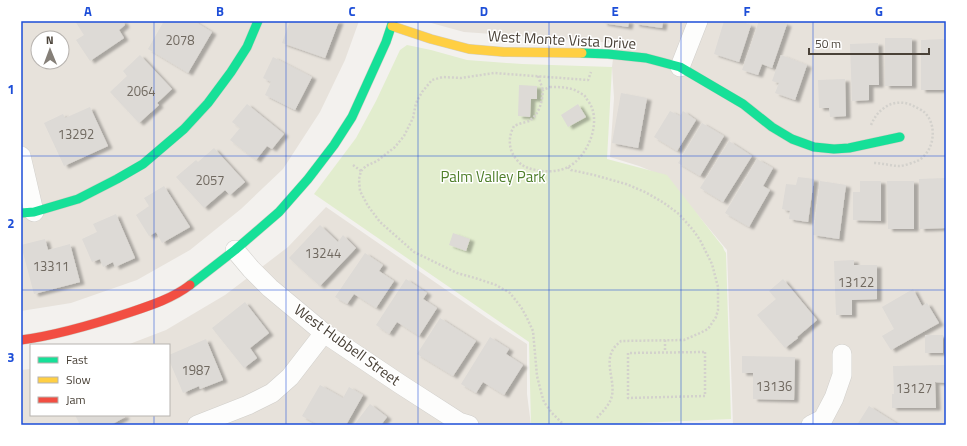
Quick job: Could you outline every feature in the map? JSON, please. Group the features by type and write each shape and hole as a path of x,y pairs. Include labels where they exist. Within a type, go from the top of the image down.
{"street":[{"path":"21,156 27,213 78,199 117,179 143,164 184,129 208,102 231,72 247,47 258,21"},
{"path":"680,67 698,21"},
{"path":"21,340 44,337 102,322 160,302 187,287 235,250 279,212 308,179 334,145 352,117 386,42 392,24"},
{"name":"West Monte Vista Drive","path":"392,24 431,39 469,49 504,52 608,54 646,58 680,67 743,104 792,139 814,147 834,149 849,148 900,137"},
{"name":"West Hubbell Street","path":"235,250 270,288 324,332 452,418 469,425"},
{"path":"196,425 248,405 272,393 290,377 324,332"},
{"path":"811,425 823,418 834,398 842,375 842,354"}],"path":[{"path":"562,423 544,402 537,376 533,331 521,307 510,293 496,285 457,273 414,252 380,222 368,206 360,190 359,179 361,171 366,166 377,161 400,142 413,118 416,103 422,92 432,80 443,77 461,78 494,73 588,80 591,71 597,70"},
{"path":"538,76 544,90 542,100 537,112 528,121 514,126 511,131 510,144 515,158 522,166 546,171 568,167 582,156 588,144 594,125 594,111 583,94 572,89 550,87 544,90"},
{"path":"870,127 879,112 891,104 899,102 910,103 924,112 929,118 932,126 933,138 931,146 925,156 917,161 899,166 874,163"},
{"path":"353,165 361,171"},
{"path":"568,167 571,170 626,184 644,192 679,214 700,240 712,264 718,287 718,310 716,317 708,329 684,340 621,341 614,348 610,361 613,389 611,401 596,418"},
{"path":"665,340 666,352"},
{"path":"666,352 705,352 705,396 628,398 628,353 666,352"}],"shaded area":[{"path":"21,21 359,21 345,60 320,112 283,169 241,209 190,250 137,280 71,303 21,311"},
{"path":"424,21 946,21 946,425 733,425 727,250 666,177 639,166 610,157 614,98 612,67 615,43 464,32"},
{"path":"326,207 527,344 527,394 531,425 21,425 21,370 30,369 30,416 170,416 170,344 130,344 166,330 225,295 288,247"}],"green space":[{"name":"Palm Valley Park","path":"407,45 467,60 522,64 612,67 607,159 667,175 723,247 726,253 731,419 592,425 531,425 529,342 314,194 356,138 376,101 400,50"}],"building":[{"path":"75,21 123,21 125,25 119,30 124,38 90,61 76,40 84,35"},
{"path":"164,21 194,21 212,32 188,73 148,49"},
{"path":"290,21 339,21 325,58 282,43"},
{"path":"603,21 629,21 628,27 603,23"},
{"path":"635,21 663,21 662,28 635,24"},
{"path":"724,21 738,21 751,25 739,62 714,54"},
{"path":"759,21 778,21 787,24 772,68 762,64 758,75 742,70"},
{"path":"885,38 912,38 912,86 885,86"},
{"path":"946,39 946,90 921,90 921,40"},
{"path":"878,43 879,85 869,85 869,100 852,101 850,44"},
{"path":"140,55 172,89 157,103 159,105 139,123 110,92 127,76 123,71"},
{"path":"781,55 807,65 795,100 775,93 779,83 772,81"},
{"path":"273,57 312,77 295,110 265,95 271,82 263,78"},
{"path":"845,79 846,116 830,117 829,108 819,108 818,80"},
{"path":"519,85 537,86 537,99 531,99 530,117 518,116"},
{"path":"621,93 647,98 638,148 612,143"},
{"path":"247,104 284,134 272,149 267,146 256,160 230,140 240,128 232,122"},
{"path":"578,104 586,117 568,127 561,115"},
{"path":"90,107 108,146 64,166 44,123 63,114 65,118"},
{"path":"670,111 680,116 683,111 696,120 677,151 654,137"},
{"path":"702,123 724,136 700,176 678,163"},
{"path":"729,141 752,156 723,202 700,188"},
{"path":"214,148 245,182 230,195 225,190 204,208 176,177 196,160 198,162"},
{"path":"757,159 773,168 763,186 770,190 749,227 725,213"},
{"path":"798,177 814,179 808,222 789,219 790,211 782,209 786,184 796,185"},
{"path":"945,178 945,228 920,229 919,179"},
{"path":"820,181 846,185 839,239 813,235"},
{"path":"860,181 881,181 881,221 853,220 853,192 860,192"},
{"path":"887,181 914,181 914,229 888,229"},
{"path":"164,186 190,227 162,243 156,232 149,236 136,215 149,206 144,198"},
{"path":"116,214 135,258 115,267 113,262 103,267 100,259 92,262 82,239 97,232 93,224"},
{"path":"320,225 338,242 343,235 356,248 320,286 289,258"},
{"path":"453,233 470,239 466,251 449,245"},
{"path":"45,239 48,250 70,244 80,282 34,294 21,245"},
{"path":"365,253 383,265 379,271 394,281 376,308 354,294 347,304 335,297"},
{"path":"854,260 854,265 877,265 877,299 852,300 852,315 836,315 834,261"},
{"path":"406,279 427,293 423,299 437,308 419,336 397,322 389,334 376,325"},
{"path":"783,279 817,320 785,348 757,315 776,299 769,291"},
{"path":"913,289 922,306 927,303 939,323 891,350 882,336 894,329 882,307"},
{"path":"245,302 269,333 250,348 257,358 244,368 212,328"},
{"path":"440,318 476,341 453,376 417,354"},
{"path":"925,335 943,335 943,353 925,353"},
{"path":"490,337 509,349 506,354 523,365 504,395 483,382 476,393 461,384"},
{"path":"206,339 223,380 200,389 199,386 183,393 170,362 170,355"},
{"path":"742,356 795,357 794,400 753,399 753,373 742,373"},
{"path":"946,365 946,383 935,382 936,408 892,408 892,394 894,394 893,366"},
{"path":"320,385 343,398 349,387 363,395 346,425 319,425 302,416"},
{"path":"370,404 387,417 381,425 354,425"},
{"path":"869,406 899,425 857,425"},
{"path":"76,416 125,417 111,425 80,425"}],"traffic: fast":[{"path":"21,213 34,212 78,199 143,164 184,129 208,103 247,47 258,21"},
{"path":"190,285 235,250 279,212 308,179 334,145 352,117 386,42 393,21"},
{"path":"582,53 646,58 680,67 743,104 772,127 792,139 814,147 834,149 849,148 900,137"}],"traffic: slow":[{"path":"392,26 431,39 469,49 504,52 582,53"}],"traffic: jam":[{"path":"21,340 90,325 147,307 177,294 190,285"}]}
